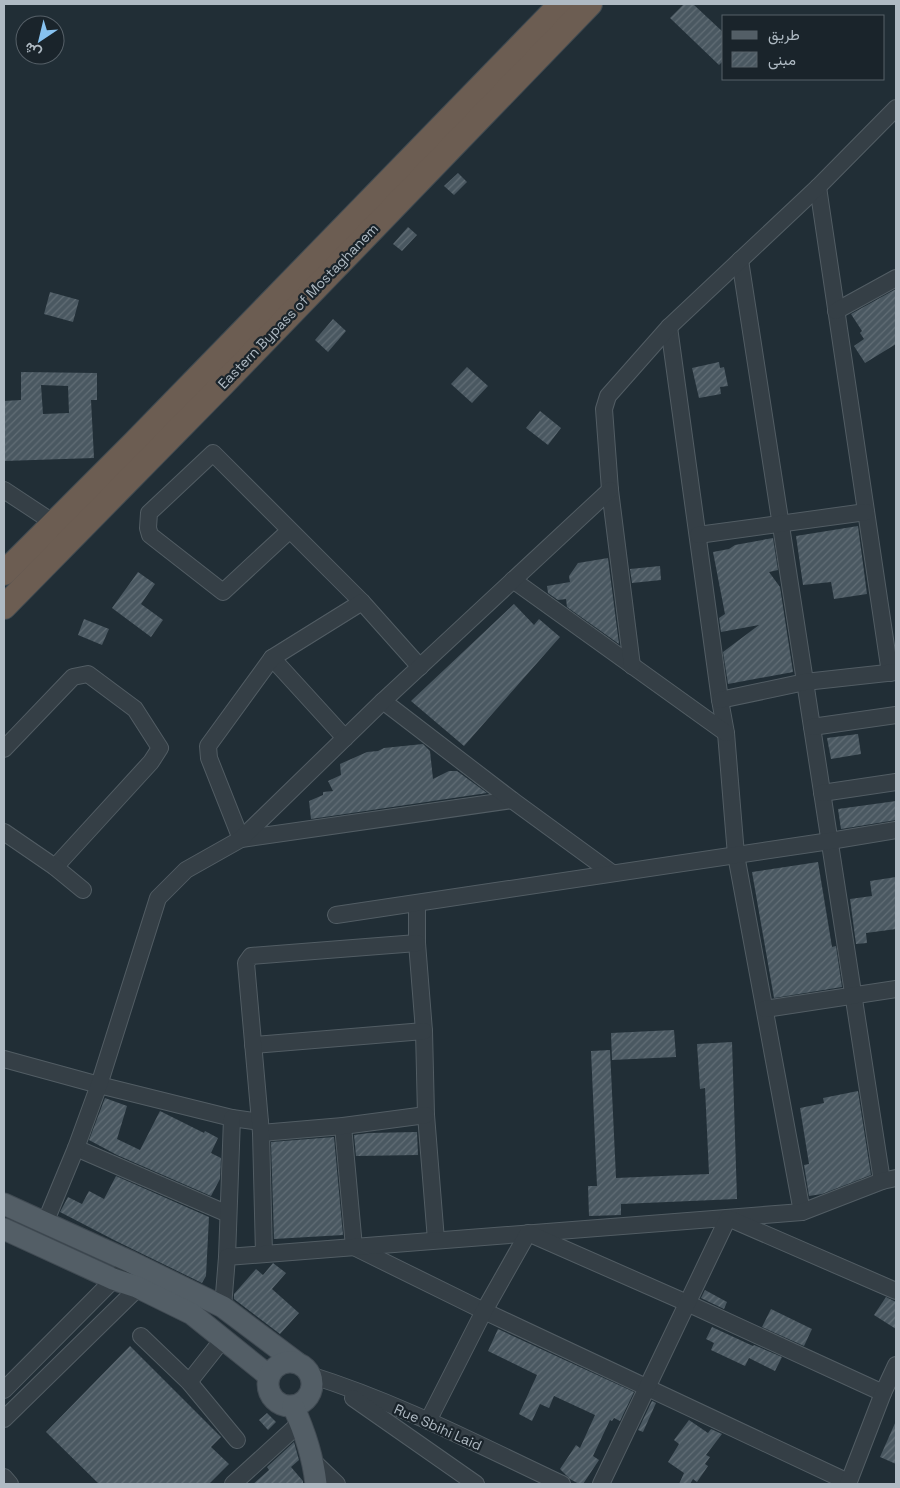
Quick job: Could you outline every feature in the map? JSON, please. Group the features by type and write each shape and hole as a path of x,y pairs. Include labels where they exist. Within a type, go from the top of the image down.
{"highway":[{"name":"Eastern Bypass of Mostaghanem","path":"4,573 135,442 561,4"},
{"name":"Eastern Bypass of Mostaghanem","path":"4,607 230,377 590,4"}],"main road":[{"path":"4,1204 131,1262 223,1307 312,1373"},
{"path":"4,1229 192,1314 269,1376"},
{"path":"312,1373 282,1363 269,1376 269,1392 278,1403 297,1414 313,1461 316,1484"},
{"path":"297,1414 300,1404 310,1395 312,1373"}],"street":[{"path":"632,666 610,490 605,403 608,396 670,327 818,187 896,108"},
{"path":"720,700 805,682 893,672 866,512 818,187"},
{"path":"227,1257 802,1212 889,1180 854,996 740,260"},
{"path":"836,311 896,278"},
{"path":"670,327 726,733 736,855 802,1212"},
{"path":"290,530 223,592 150,535 148,528 149,513 213,453 290,530 362,602 420,667"},
{"path":"4,490 54,523"},
{"path":"46,1223 99,1085 158,898 186,870 241,839 383,701 610,490"},
{"path":"698,535 866,512"},
{"path":"513,580 726,733"},
{"path":"241,839 208,758 208,746 272,658 362,602"},
{"path":"272,658 344,738"},
{"path":"4,748 73,677 88,674 134,709 160,748 151,762 55,867"},
{"path":"383,701 512,800 612,873"},
{"path":"812,727 896,715"},
{"path":"822,793 896,782"},
{"path":"241,839 512,800"},
{"path":"336,915 896,830"},
{"path":"4,832 55,867 83,890"},
{"path":"417,904 417,943 424,1031 426,1115 436,1240"},
{"path":"264,1254 260,1128 246,963 251,956 417,943"},
{"path":"765,1009 896,989"},
{"path":"254,1045 424,1031"},
{"path":"4,1059 232,1118 260,1128 343,1126 426,1115"},
{"path":"223,1307 227,1257 232,1118"},
{"path":"343,1126 354,1247"},
{"path":"76,1148 228,1214"},
{"path":"728,1218 896,1291"},
{"path":"601,1484 728,1218"},
{"path":"528,1233 687,1303 883,1394"},
{"path":"428,1421 484,1311 528,1233"},
{"path":"354,1247 484,1311 848,1483 896,1365"},
{"path":"4,1390 131,1262"},
{"path":"4,1419 137,1288 154,1274"},
{"path":"141,1336 190,1382 237,1440"},
{"path":"190,1382 223,1339"},
{"path":"312,1373 476,1484"},
{"name":"Rue Sbihi Laid","path":"312,1373 428,1421 562,1484"},
{"path":"233,1484 297,1414"},
{"path":"313,1461 337,1484"},
{"path":"4,1477 10,1484"}],"building":[{"path":"684,4 693,4 722,31 722,62 719,65 670,18"},
{"path":"458,173 467,182 454,195 444,186"},
{"path":"408,227 417,235 402,251 393,244"},
{"path":"896,289 896,344 865,363 854,346 864,339 860,333 862,331 851,314"},
{"path":"50,292 79,300 73,322 44,314"},
{"path":"333,319 346,331 328,352 315,340"},
{"path":"719,362 720,368 724,367 728,386 720,387 721,394 699,398 692,368"},
{"path":"467,367 488,386 472,403 451,384"},
{"path":"21,372 97,373 97,400 91,400 94,458 4,461 4,401 21,400","holes":["41,385 68,386 69,413 43,414"]},
{"path":"540,411 561,428 548,445 526,428"},
{"path":"858,526 867,594 834,599 831,582 803,585 796,536"},
{"path":"773,538 778,570 769,572 780,587 793,672 728,684 723,652 759,625 721,632 719,618 725,614 713,552 729,549 735,545"},
{"path":"608,558 619,644 567,607 566,599 558,600 548,593 547,586 570,582 569,576 578,563"},
{"path":"660,566 661,580 632,583 630,569"},
{"path":"138,572 155,584 141,604 163,620 151,637 112,608"},
{"path":"514,604 534,625 539,619 560,637 464,746 411,701"},
{"path":"84,619 109,629 102,645 78,635"},
{"path":"858,734 861,754 831,759 827,738"},
{"path":"423,744 430,751 433,779 449,771 457,771 487,793 311,819 309,801 323,795 323,792 333,791 328,781 341,775 340,764 367,752 378,751 384,748"},
{"path":"896,801 896,820 841,829 838,809"},
{"path":"818,862 832,947 836,946 842,987 774,998 752,872"},
{"path":"896,877 896,929 866,933 867,943 856,944 850,899 872,896 870,881"},
{"path":"674,1030 676,1057 612,1060 611,1033"},
{"path":"732,1042 737,1199 621,1204 621,1215 589,1216 588,1186 597,1186 591,1051 610,1050 616,1178 709,1174 705,1088 700,1089 697,1044"},
{"path":"858,1091 871,1175 822,1194 809,1196 804,1165 809,1164 800,1108 824,1103 823,1098"},
{"path":"105,1098 127,1106 117,1139 140,1150 160,1111 218,1138 211,1153 221,1158 220,1179 211,1196 117,1155 89,1140"},
{"path":"417,1132 418,1155 356,1156 354,1135"},
{"path":"334,1137 343,1235 274,1239 271,1142"},
{"path":"116,1176 209,1217 206,1276 202,1283 60,1212 68,1197 82,1204 89,1191 104,1199"},
{"path":"273,1263 286,1273 272,1289 299,1313 280,1334 234,1299 234,1294 256,1269 263,1275"},
{"path":"705,1290 727,1302 724,1309 701,1298"},
{"path":"886,1297 896,1302 896,1329 874,1315"},
{"path":"771,1309 812,1329 804,1346 762,1327"},
{"path":"712,1327 782,1357 775,1371 749,1358 745,1366 711,1350 714,1343 706,1339"},
{"path":"498,1329 634,1392 620,1421 614,1418 612,1421 610,1420 593,1456 599,1460 583,1484 570,1479 560,1469 576,1445 580,1448 595,1415 554,1396 549,1408 540,1404 532,1421 519,1414 537,1375 488,1351"},
{"path":"130,1346 221,1437 211,1447 229,1464 209,1484 99,1484 46,1432"},
{"path":"652,1401 656,1403 643,1432 638,1430"},
{"path":"267,1413 276,1422 268,1430 259,1420"},
{"path":"689,1420 708,1433 711,1429 722,1434 706,1455 710,1457 705,1464 708,1466 697,1482 693,1479 690,1484 679,1484 684,1473 668,1462 679,1444 674,1440"},
{"path":"896,1421 896,1464 880,1457"},
{"path":"294,1442 299,1460 291,1467 303,1481 303,1484 253,1484 269,1470 267,1467"}]}
